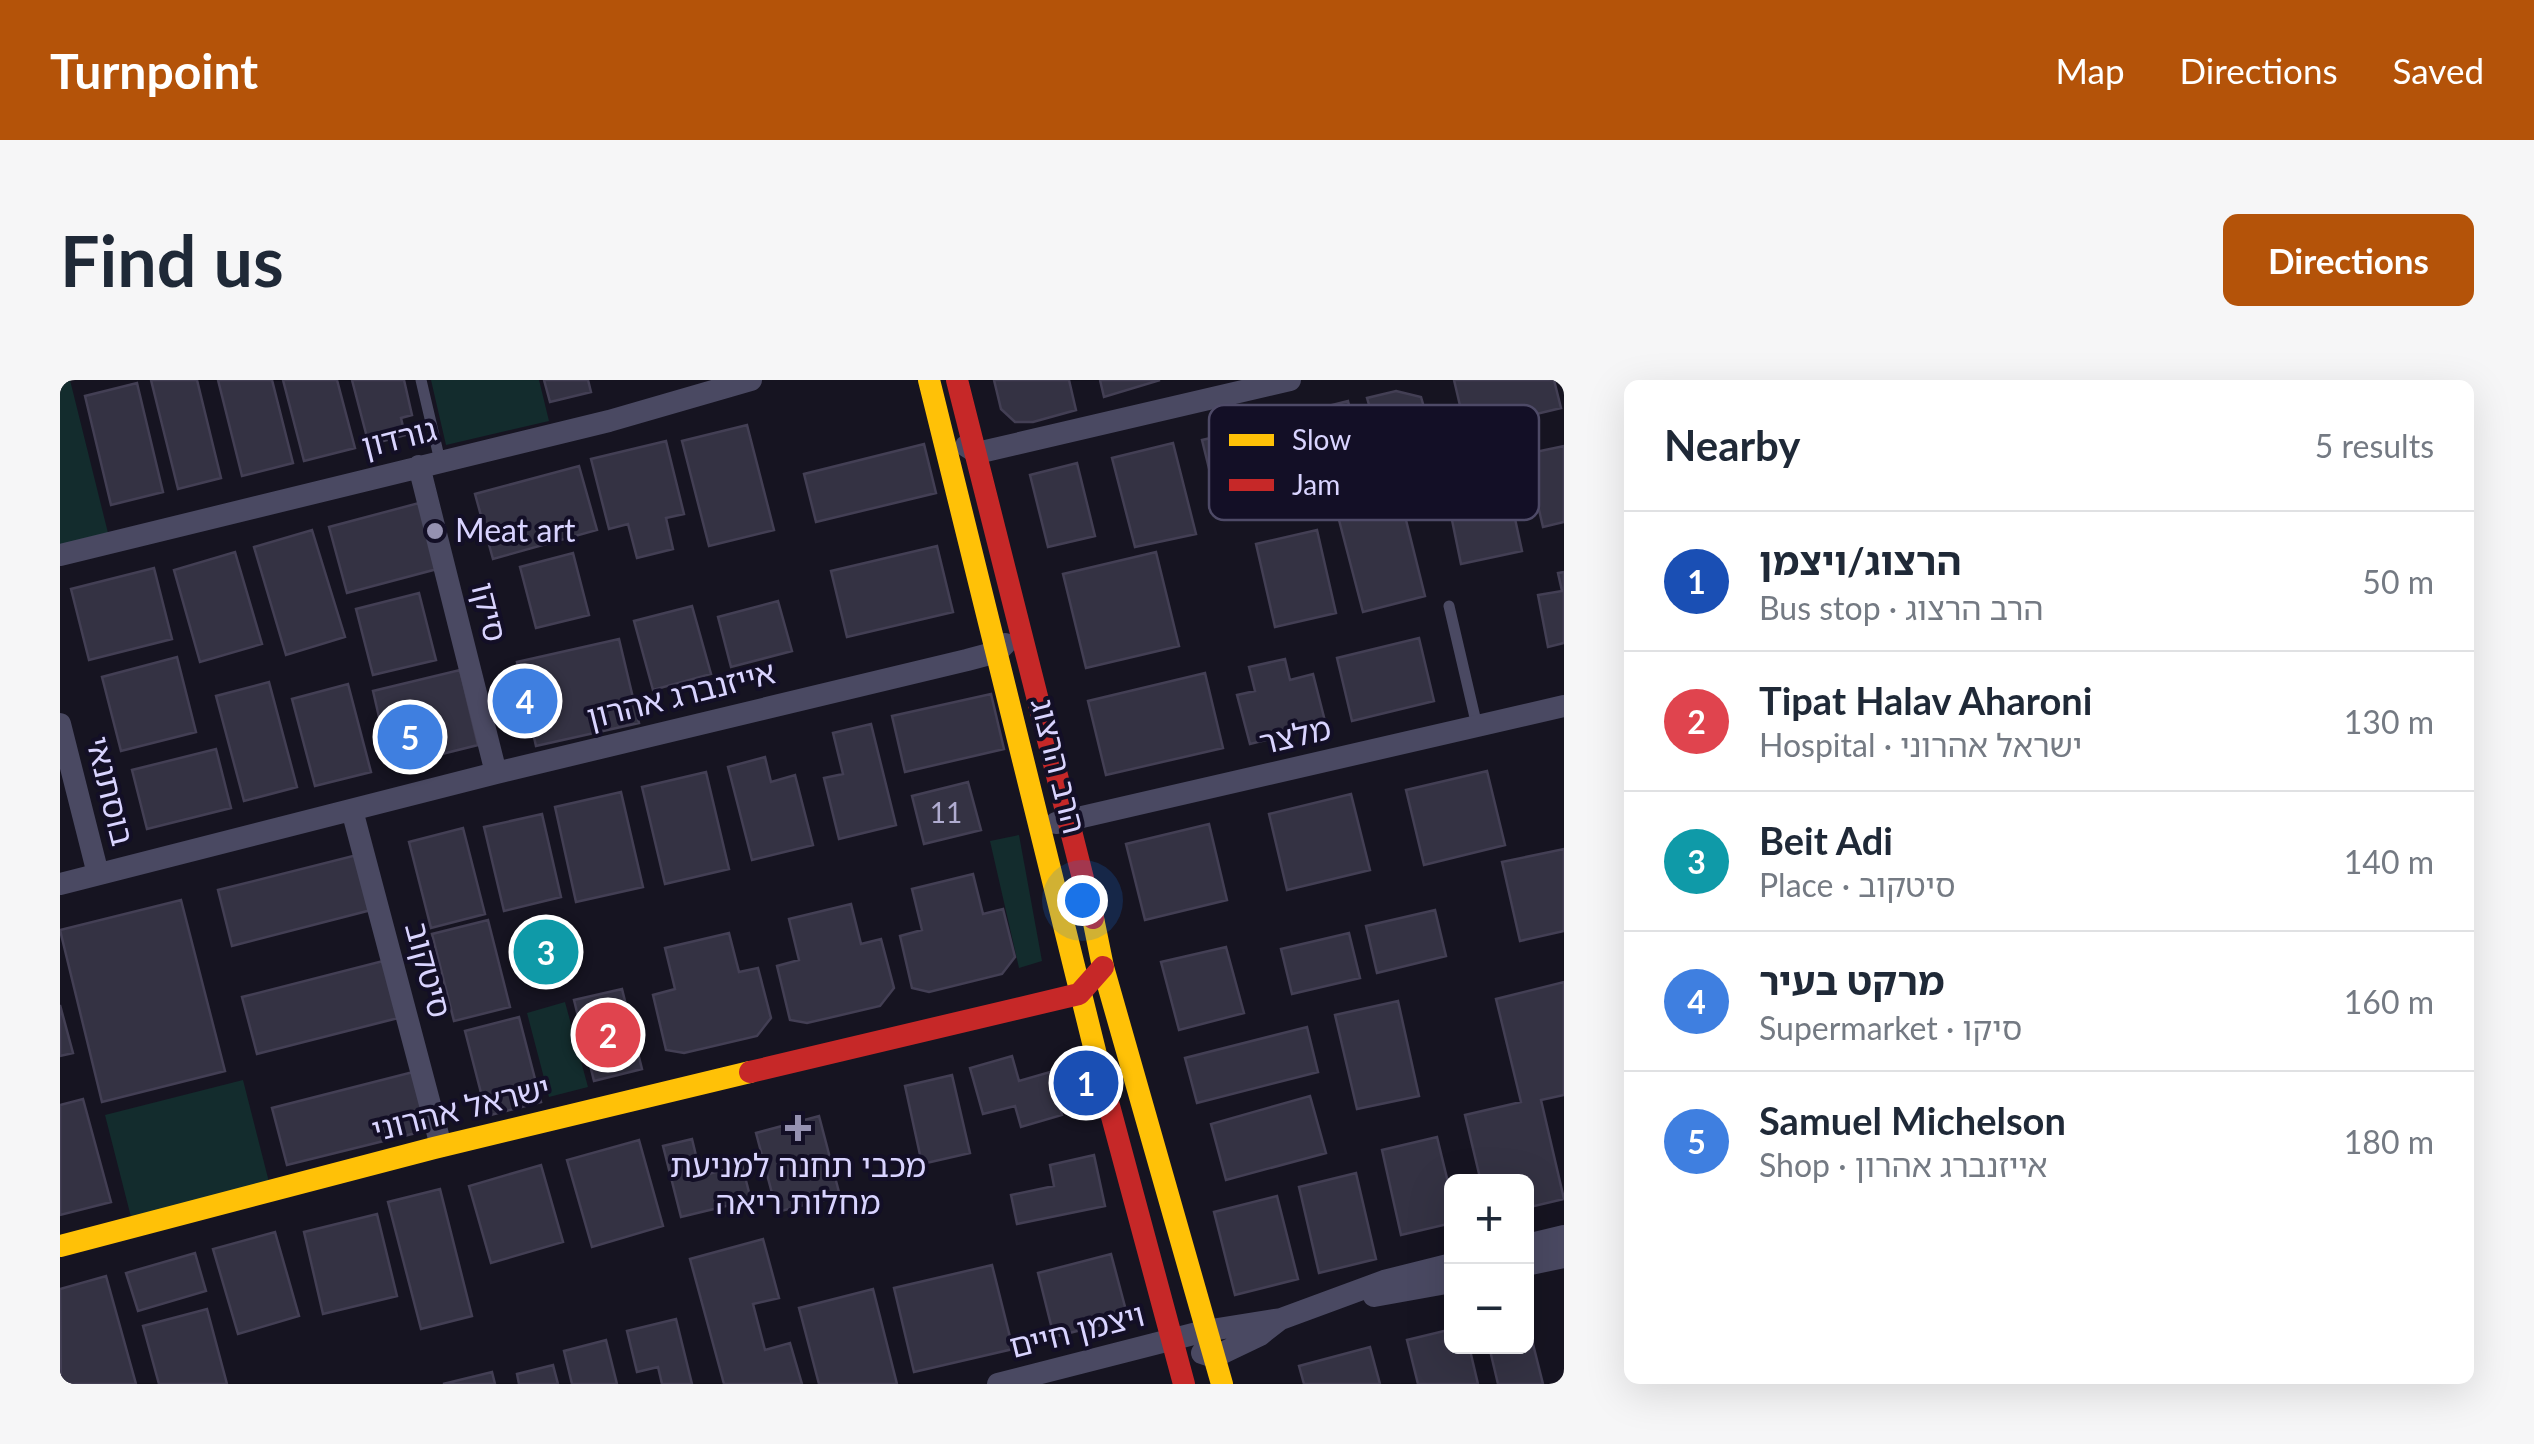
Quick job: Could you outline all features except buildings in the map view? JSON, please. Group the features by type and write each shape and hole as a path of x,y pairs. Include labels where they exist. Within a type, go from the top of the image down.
{"street":[{"name":"גורדון","path":"60,555 609,421 751,380"},
{"name":"הרב הרצוג","path":"929,380 1079,994 1184,1384"},
{"name":"הרב הרצוג","path":"957,380 978,453 1018,631 1070,820 1102,967 1222,1384"},
{"path":"945,435 978,453 1290,380"},
{"name":"סיקו","path":"430,464 496,773"},
{"path":"997,652 1018,631"},
{"name":"אייזנברג אהרון","path":"60,884 997,652"},
{"name":"מלצר","path":"1040,826 1564,706"},
{"name":"בוסתנאי","path":"60,724 98,874"},
{"name":"סיטקוב","path":"352,810 440,1146"},
{"path":"1079,994 1102,967"},
{"name":"ישראל אהרוני","path":"60,1246 440,1146 1079,994"},
{"path":"1534,1244 1564,1236"},
{"path":"1531,1264 1564,1257"},
{"path":"1171,1341 1214,1358 1260,1335 1280,1318 1394,1278 1444,1266"},
{"path":"1326,1302 1444,1284"},
{"name":"ויצמן חיים","path":"998,1384 1205,1331 1280,1318"}],"lane":[{"path":"421,380 430,464"},
{"path":"1448,606 1477,726"}],"green space":[{"path":"60,380 70,380 109,537 60,549"},
{"path":"431,380 539,380 549,421 446,445"},
{"path":"1019,835 1042,961 1019,968 990,841"},
{"path":"565,1002 588,1087 549,1097 527,1013"},
{"path":"243,1080 270,1186 132,1221 105,1115"}],"traffic: slow":[{"path":"929,380 1104,1087"},
{"path":"1093,918 1103,967 1222,1384"},
{"path":"60,1246 434,1148 750,1072"}],"traffic: jam":[{"path":"957,380 1093,918"},
{"path":"750,1072 1079,994 1103,967"},
{"path":"1104,1087 1184,1384"}],"place":[{"name":"Meat art","path":"435,531"},
{"name":"מרקט בעיר","path":"525,701"},
{"name":"Samuel Michelson","path":"410,737"},
{"name":"Beit Adi","path":"546,952"},
{"name":"Tipat Halav Aharoni","path":"608,1035"},
{"name":"הרצוג/ויצמן","path":"1086,1083"},
{"name":"מכבי תחנה למניעת מחלות ריאה","path":"798,1128"}]}
